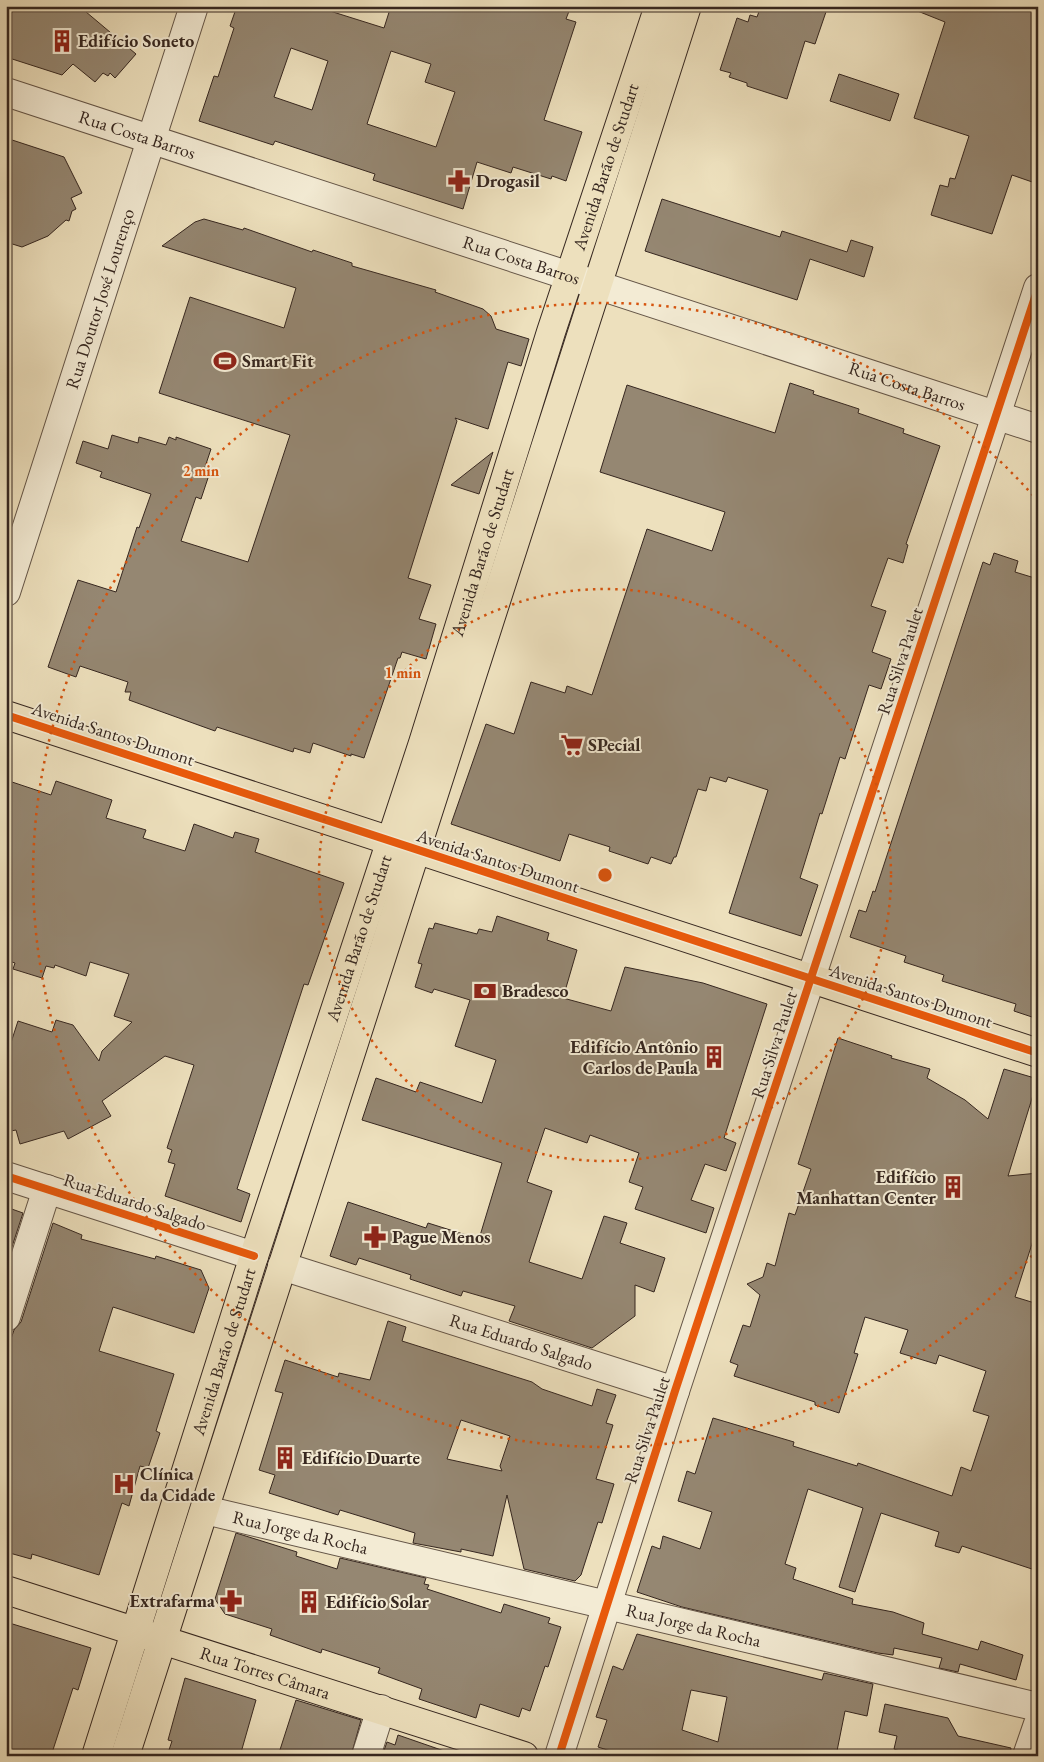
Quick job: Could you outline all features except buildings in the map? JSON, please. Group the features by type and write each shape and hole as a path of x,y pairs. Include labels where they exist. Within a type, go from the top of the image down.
{"main road":[{"name":"Avenida Barão de Studart","path":"125,1756 282,1266 570,275 659,6"},
{"name":"Avenida Barão de Studart","path":"96,1756 254,1256 404,845 598,285 687,6"},
{"name":"Avenida Santos Dumont","path":"6,715 1038,1053"},
{"name":"Rua Torres Câmara","path":"6,1590 524,1756"}],"street":[{"name":"Rua Doutor José Lourenço","path":"6,592 194,6"},
{"name":"Rua Costa Barros","path":"6,92 1038,429"},
{"name":"Rua Silva Paulet","path":"559,1756 675,1391 1038,288"},
{"name":"Rua Eduardo Salgado","path":"6,1176 254,1256"},
{"path":"6,1317 47,1189"},
{"name":"Rua Eduardo Salgado","path":"282,1266 675,1391"},
{"name":"Rua Jorge da Rocha","path":"205,1510 606,1606 1038,1706"},
{"path":"366,1756 381,1709"},
{"path":"1027,1756 1038,1724"}],"cycle path":[{"path":"559,1756 675,1391 1038,288"},
{"path":"6,715 1038,1053"},
{"path":"6,1176 254,1256"}],"place":[{"name":"Edifício Soneto","path":"62,41"},
{"name":"Drogasil","path":"459,181"},
{"name":"Smart Fit","path":"225,361"},
{"name":"SPecial","path":"572,745"},
{"name":"Bradesco","path":"485,991"},
{"name":"Edifício Antônio Carlos de Paula","path":"714,1057"},
{"name":"Edifício Manhattan Center","path":"953,1187"},
{"name":"Pague Menos","path":"375,1237"},
{"name":"Edifício Duarte","path":"285,1458"},
{"name":"Clínica da Cidade","path":"124,1484"},
{"name":"Extrafarma","path":"231,1601"},
{"name":"Edifício Solar","path":"309,1602"}]}
